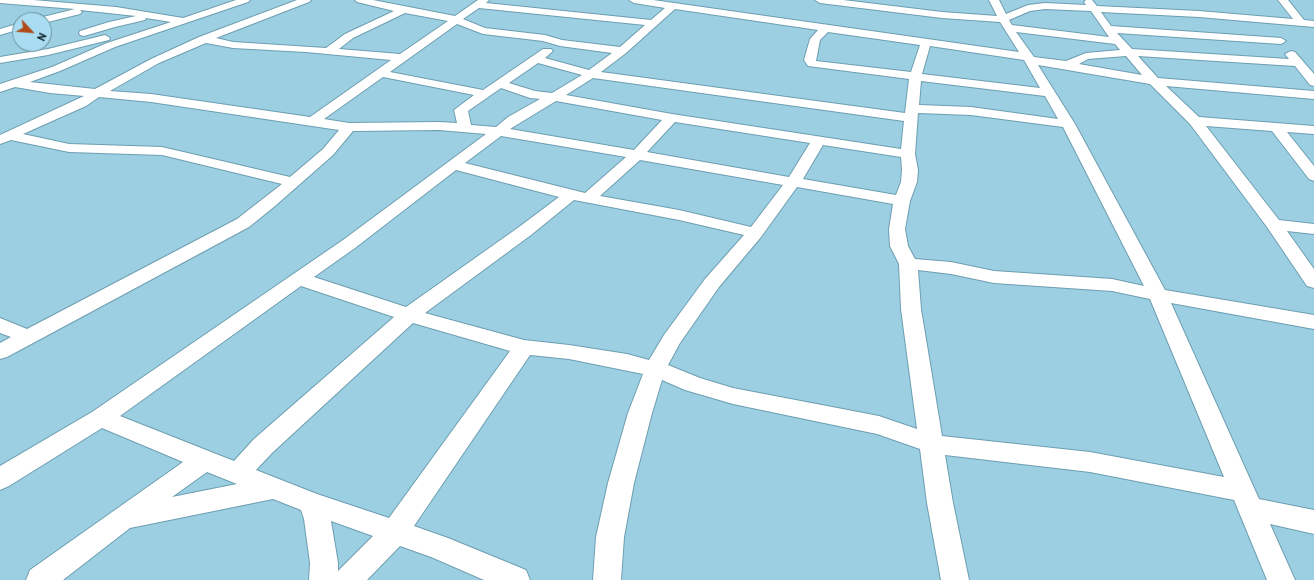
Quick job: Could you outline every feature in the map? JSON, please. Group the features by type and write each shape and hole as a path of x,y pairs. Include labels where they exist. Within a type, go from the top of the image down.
{"street":[{"path":"0,0 116,10 183,20 245,0"},
{"path":"5,138 100,92 122,78 203,39 306,0"},
{"path":"360,0 455,19 466,25 483,30 545,38 560,43 622,51"},
{"path":"634,0 926,43 1053,68 1067,65 1086,56 1130,52 1298,63"},
{"path":"692,9 702,0"},
{"path":"825,0 1006,23 1120,41"},
{"path":"994,0 1006,23 1033,64 1068,124 1158,295 1281,580"},
{"path":"1283,0 1301,23"},
{"path":"0,8 20,1"},
{"path":"1021,2 1045,6"},
{"path":"313,121 455,19 480,3 654,23"},
{"path":"1006,23 1028,8 1091,4 1314,24"},
{"path":"1091,4 1108,29 1130,52 1154,81 1195,121 1274,224 1314,282"},
{"path":"1214,4 1215,10 1238,18"},
{"path":"0,479 100,418 349,244 513,120 591,74 622,51 672,6"},
{"path":"52,18 94,8"},
{"path":"113,24 116,10"},
{"path":"327,52 349,36 404,10"},
{"path":"4,59 113,24 152,16"},
{"path":"175,32 183,20"},
{"path":"1264,20 1314,82"},
{"path":"781,22 815,39"},
{"path":"0,40 10,29"},
{"path":"825,29 815,39 810,60 812,64 1050,93"},
{"path":"1108,29 1281,41"},
{"path":"0,88 56,69 111,45 150,31 175,32 203,39 244,46 401,58"},
{"path":"4,59 48,52 114,36 175,32"},
{"path":"465,128 461,110 486,94 515,72 560,43"},
{"path":"926,43 914,77 908,154 910,170 909,182 902,201 897,229 899,246 908,264 911,309 940,503 955,580"},
{"path":"536,59 591,74 911,114 943,109 971,111 1068,124"},
{"path":"1067,65 1154,81 1314,95"},
{"path":"380,73 486,94"},
{"path":"13,83 183,102 349,127 439,126 499,131 794,181 902,201"},
{"path":"500,84 534,95 554,97 672,118 908,154"},
{"path":"237,474 263,446 409,316 530,227 580,196 637,155 672,118"},
{"path":"1195,121 1314,130"},
{"path":"0,352 243,223 269,203 328,152 349,127"},
{"path":"1276,127 1314,176"},
{"path":"5,138 69,148 153,150 170,152 273,176 292,182"},
{"path":"607,580 610,537 621,483 640,413 655,369 671,340 712,283 754,233 794,181 818,141"},
{"path":"454,166 580,196 754,233"},
{"path":"1274,224 1314,229"},
{"path":"908,264 951,268 994,277 1112,284 1158,295 1314,322"},
{"path":"299,279 409,316 524,347 569,352 627,362 655,369 693,384 733,396 880,426 932,444 1090,462 1246,500 1314,522"},
{"path":"0,325 28,337"},
{"path":"348,580 395,532 524,347"},
{"path":"100,418 311,504 438,547 516,580"},
{"path":"40,580 204,461"},
{"path":"126,518 273,488"},
{"path":"311,504 317,519 324,563 323,580"}]}
